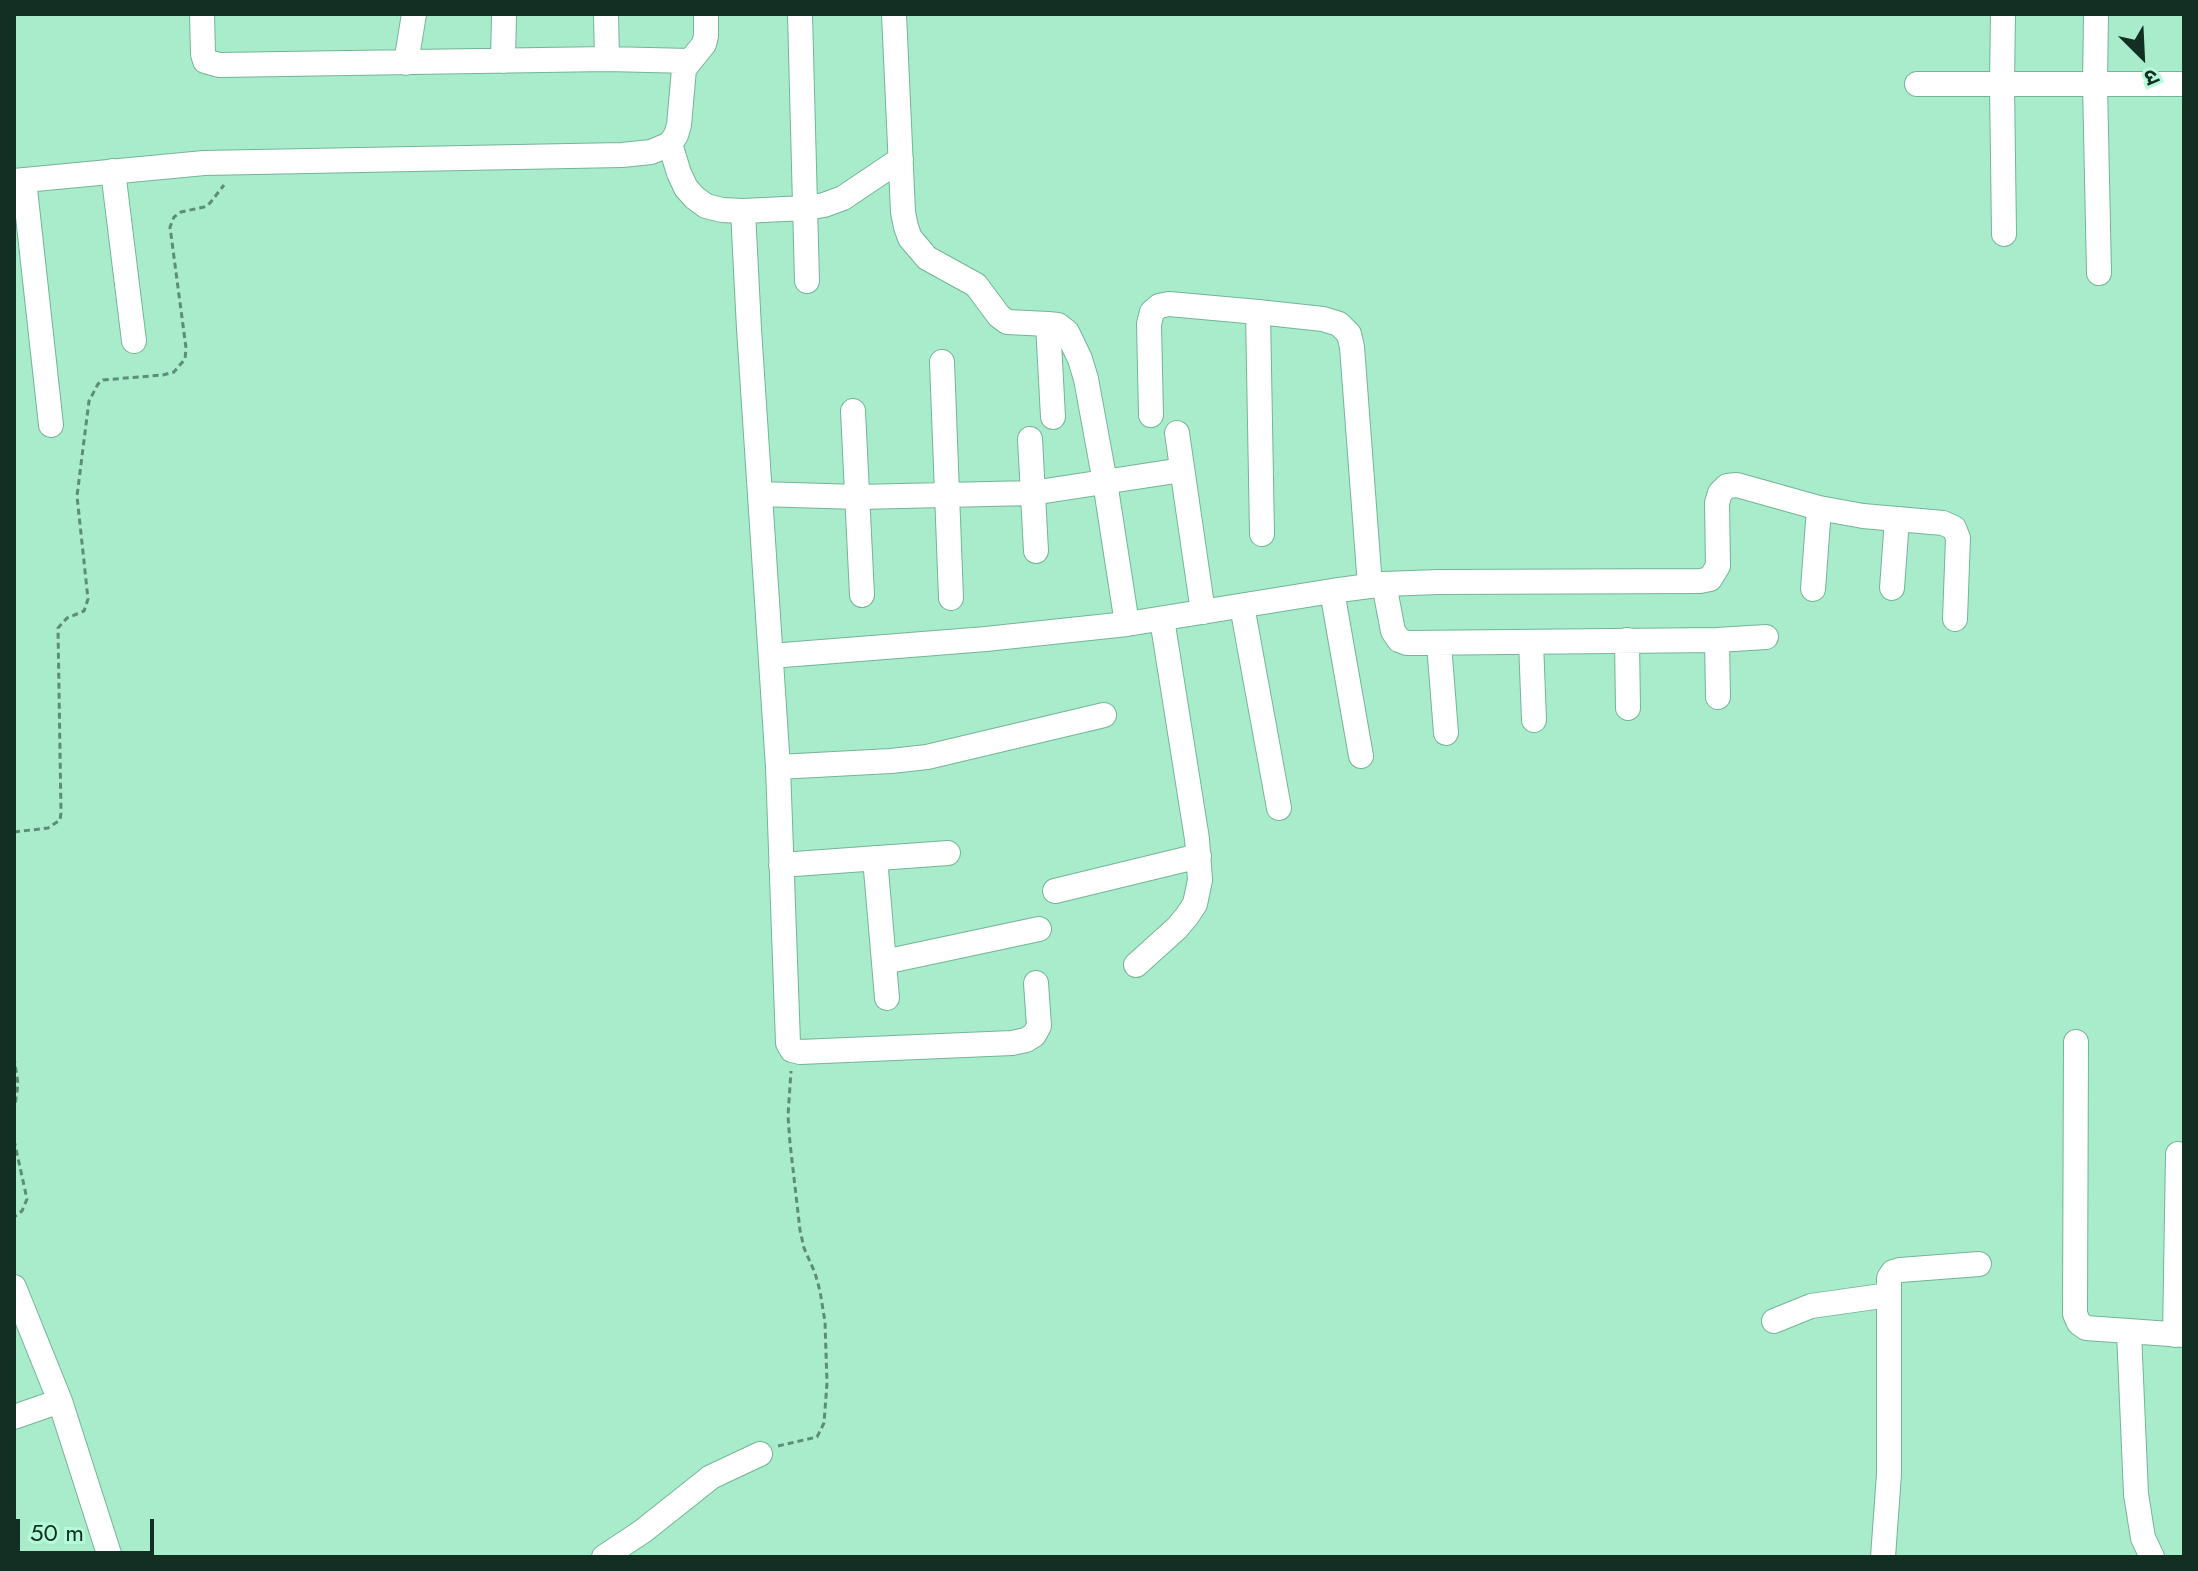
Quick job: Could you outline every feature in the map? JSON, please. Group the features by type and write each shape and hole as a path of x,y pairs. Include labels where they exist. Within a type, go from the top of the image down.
{"street":[{"path":"202,14 203,54 205,61 211,64 607,59 690,61"},
{"path":"406,63 414,14"},
{"path":"503,61 504,14"},
{"path":"606,14 607,59"},
{"path":"51,425 19,180 204,163 651,152 670,144 679,125 684,69 704,44 706,14"},
{"path":"800,14 807,281"},
{"path":"894,14 906,227 927,258 976,285 1007,322 1058,325 1067,332 1086,379 1127,624"},
{"path":"2003,14 2004,234"},
{"path":"2096,14 2099,273"},
{"path":"1917,84 2184,84"},
{"path":"670,144 686,188 706,206 722,210 824,205 843,198 901,159"},
{"path":"113,171 134,341"},
{"path":"743,211 778,767 788,1043 792,1050 800,1052 1026,1040 1034,1035 1039,1026 1036,983"},
{"path":"1151,415 1149,324 1152,312 1159,306 1169,304 1258,312 1323,319 1339,324 1349,334 1352,347 1377,585 1399,640 1439,644 1766,637"},
{"path":"1258,312 1262,534"},
{"path":"1048,324 1053,417"},
{"path":"942,362 951,598"},
{"path":"853,411 862,595"},
{"path":"1177,433 1203,612"},
{"path":"1030,439 1036,551"},
{"path":"760,494 858,497 1032,493 1182,470"},
{"path":"771,656 1127,624 1377,585 1700,581 1710,579 1718,566 1717,503 1720,493 1727,486 1737,485 1819,508 1863,516 1943,523 1954,528 1958,538 1955,619"},
{"path":"1813,589 1819,508"},
{"path":"1892,588 1897,519"},
{"path":"1332,591 1361,756"},
{"path":"1242,606 1279,808"},
{"path":"1136,965 1177,928 1195,904 1199,892 1199,856 1162,619"},
{"path":"1627,640 1628,708"},
{"path":"1717,640 1718,697"},
{"path":"1531,642 1534,720"},
{"path":"1439,644 1446,733"},
{"path":"778,767 927,757 1104,715"},
{"path":"781,865 948,853"},
{"path":"1055,891 1199,856"},
{"path":"875,858 887,998"},
{"path":"884,962 1039,929"},
{"path":"2076,1042 2075,1314 2079,1323 2086,1328 2179,1335 2178,1154"},
{"path":"1883,1557 1889,1461 1889,1278 1893,1272 1979,1264"},
{"path":"14,1287 60,1401 110,1557"},
{"path":"1774,1321 1811,1306 1889,1295"},
{"path":"2129,1332 2136,1502 2143,1538 2152,1557"},
{"path":"14,1417 60,1401"},
{"path":"604,1557 643,1531 711,1477 760,1454"}],"path":[{"path":"14,832 48,828 60,820 58,628 61,622 84,611 87,606 77,496 89,401 103,380 163,375 174,372 185,359 170,227 174,217 181,212 210,203 239,162"},
{"path":"790,1442 817,1437 824,1423 827,1383 826,1334 820,1291 800,1230 788,1116 792,1050"},
{"path":"14,1057 18,1084 14,1112"},
{"path":"14,1140 27,1199 22,1211 14,1217"}]}
